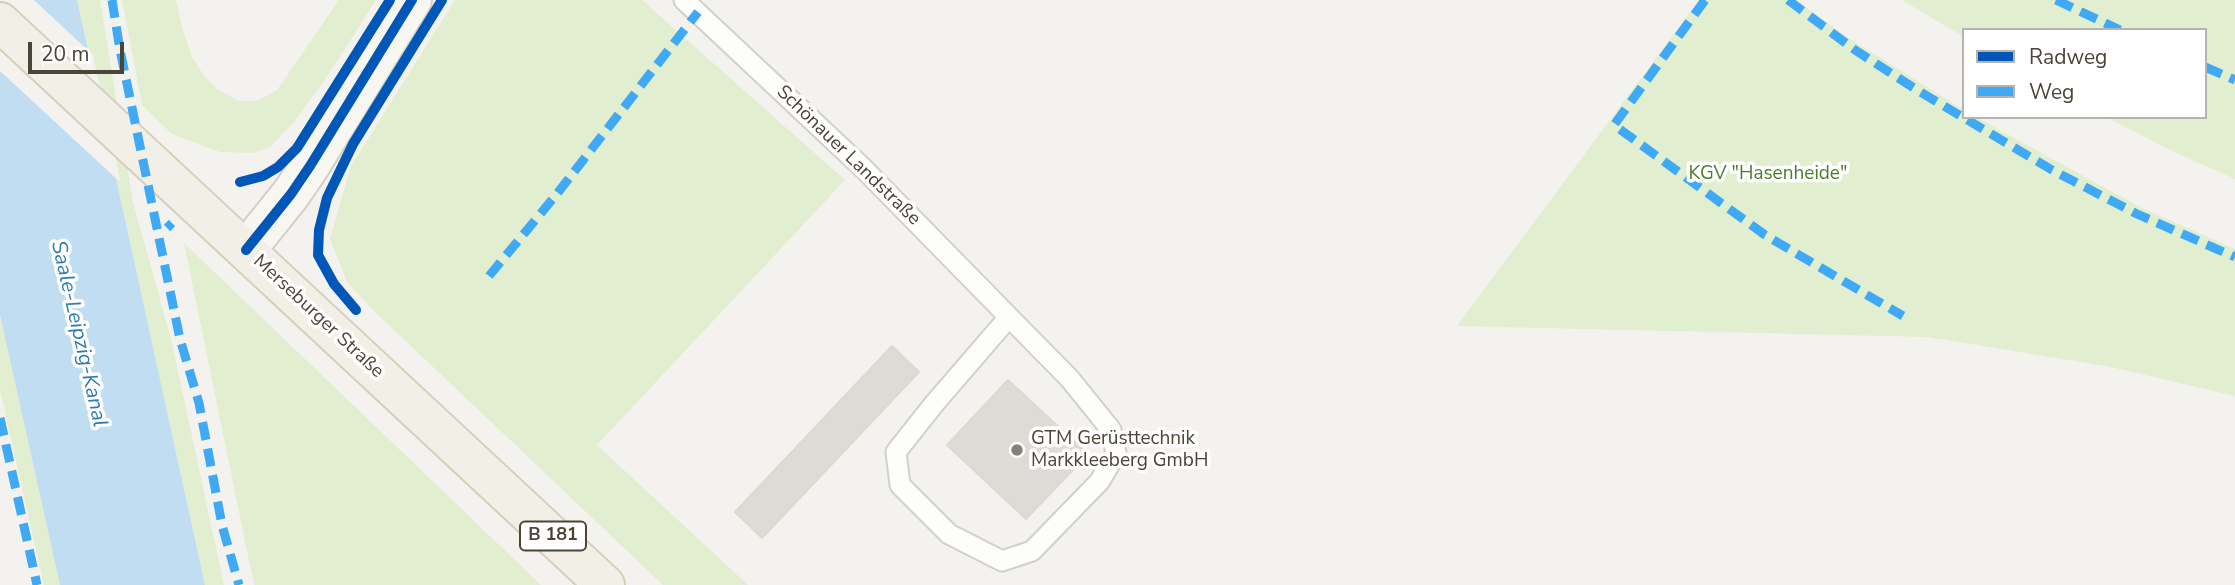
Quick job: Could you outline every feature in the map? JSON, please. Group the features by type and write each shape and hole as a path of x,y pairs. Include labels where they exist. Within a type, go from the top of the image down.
{"main road":[{"name":"Merseburger Straße","path":"0,22 605,585"}],"street":[{"path":"246,250 292,194 412,0"}],"lane":[{"name":"Schönauer Landstraße","path":"684,0 864,169 1070,379 1111,430 1116,453 1100,481 1032,551 1002,561 949,534 900,485 896,452 1009,317"}],"green space":[{"path":"77,0 100,0 133,202 171,339 224,585 205,585"},
{"path":"122,0 176,0 193,59 205,77 218,90 239,101 257,101 277,90 339,0 376,0 294,122 270,147 253,153 220,152 172,134 142,105"},
{"path":"455,0 642,0 845,180 597,445 748,585 663,585 373,310 347,282 330,239 351,166"},
{"name":"KGV \"Hasenheide\"","path":"1699,0 1796,0 1850,39 1962,109 1962,119 1980,119 2140,207 2235,249 2235,396 2111,367 1928,337 1457,326"},
{"path":"1902,0 2235,0 2235,179 2110,119 2207,119 2207,28 1962,28 1962,36"},
{"path":"184,243 541,585 254,585"},
{"path":"0,315 60,585 44,585 0,390"}],"water":[{"name":"Saale-Leipzig-Kanal","path":"0,0 77,0 205,585 60,585 0,315"}],"pier":[{"path":"0,0 34,0 93,55 121,183 0,71"}],"building":[{"path":"892,346 919,372 762,538 735,512"},
{"name":"GTM Gerüsttechnik Markkleeberg GmbH","path":"1008,380 1088,454 1026,519 947,445"}],"marked path":[{"path":"112,0 180,339 199,403 222,525 239,585"},
{"path":"1705,0 1614,125 1765,235 1903,316"},
{"path":"1788,0 1855,50 1962,117"},
{"path":"2056,0 2116,28"},
{"path":"489,276 556,195 698,12"},
{"path":"2207,68 2235,80"},
{"path":"1966,119 2052,170 2137,214 2235,257"},
{"path":"167,228 172,223"},
{"path":"0,418 37,585"}],"cycle path":[{"path":"240,182 263,176 278,167 297,148 390,0"},
{"path":"246,250 310,166 412,0"},
{"path":"356,310 334,284 318,255 319,230 327,198 353,144 442,0"}],"place":[{"name":"GTM Gerüsttechnik Markkleeberg GmbH","path":"1017,450"}]}
